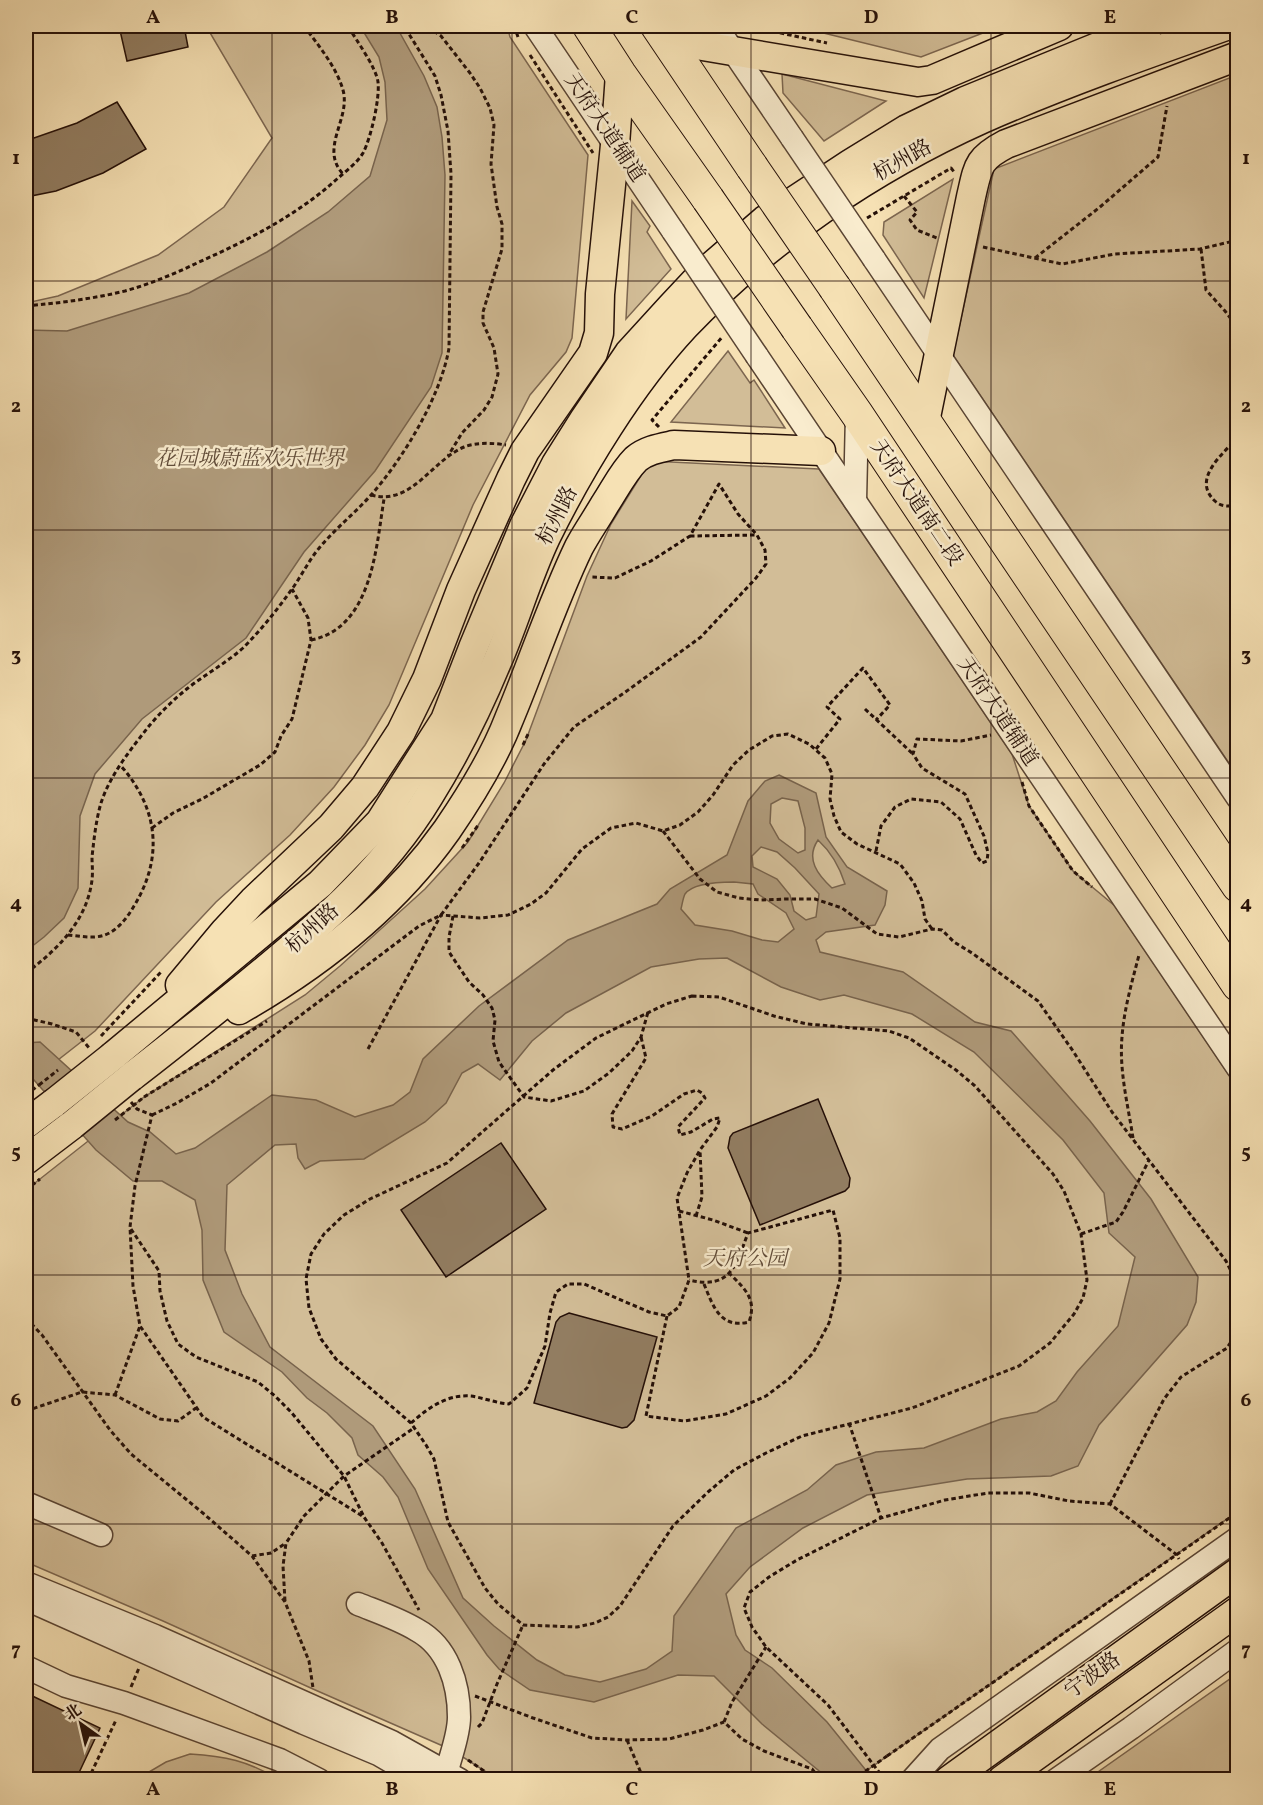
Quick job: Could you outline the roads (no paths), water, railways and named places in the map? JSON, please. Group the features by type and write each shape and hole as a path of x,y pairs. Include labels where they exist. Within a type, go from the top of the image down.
{"highway":[{"name":"天府大道南二段","path":"589,26 857,414 1238,985"},
{"path":"662,33 1238,886"}],"main road":[{"path":"662,33 730,38 918,82 932,80 1059,26"},
{"name":"杭州路","path":"26,1124 46,1094 113,1056 138,1036 320,884 380,822 446,720 473,648 524,526 556,464 629,353 699,278 765,220 907,129 965,102 1149,26"},
{"name":"杭州路","path":"26,1161 72,1125 138,1087 159,1056 286,953 342,903 380,864 428,799 464,736 497,663 545,539 577,479 647,371 684,327 719,293 781,240 822,210 917,152 978,121 1053,89 1226,26"},
{"path":"925,422 975,180 983,159 1006,144 1238,56"},
{"path":"138,1036 225,931 253,901 331,827 364,787 401,732 428,679 461,590 493,516 525,451 593,353 599,333 600,294 620,74"},
{"path":"159,1056 256,1000 324,954 370,915 411,875 446,831 480,777 509,721 537,646 580,544 623,475 637,459 652,449 674,445 822,451"},
{"name":"宁波路","path":"949,1779 1238,1572"},
{"name":"宁波路","path":"1002,1779 1238,1611"}],"street":[{"path":"521,26 568,98 584,118 615,145"},
{"name":"天府大道辅道","path":"535,26 1238,1068"},
{"path":"716,26 730,38 792,138 1238,798"},
{"path":"855,501 857,414"},
{"path":"26,1503 101,1535"},
{"path":"912,1779 940,1749 1182,1564 1238,1538"},
{"path":"26,1583 155,1636 392,1743 454,1775 459,1719 455,1683 450,1666 439,1648 419,1630 358,1604"},
{"path":"26,1599 378,1755 423,1779"},
{"path":"1056,1779 1238,1650"},
{"path":"26,1667 66,1686 124,1703 280,1760 319,1779"}],"park label":[{"name":"花园城蔚蓝欢乐世界","path":"250,459"},
{"name":"天府公园","path":"745,1259"}]}
